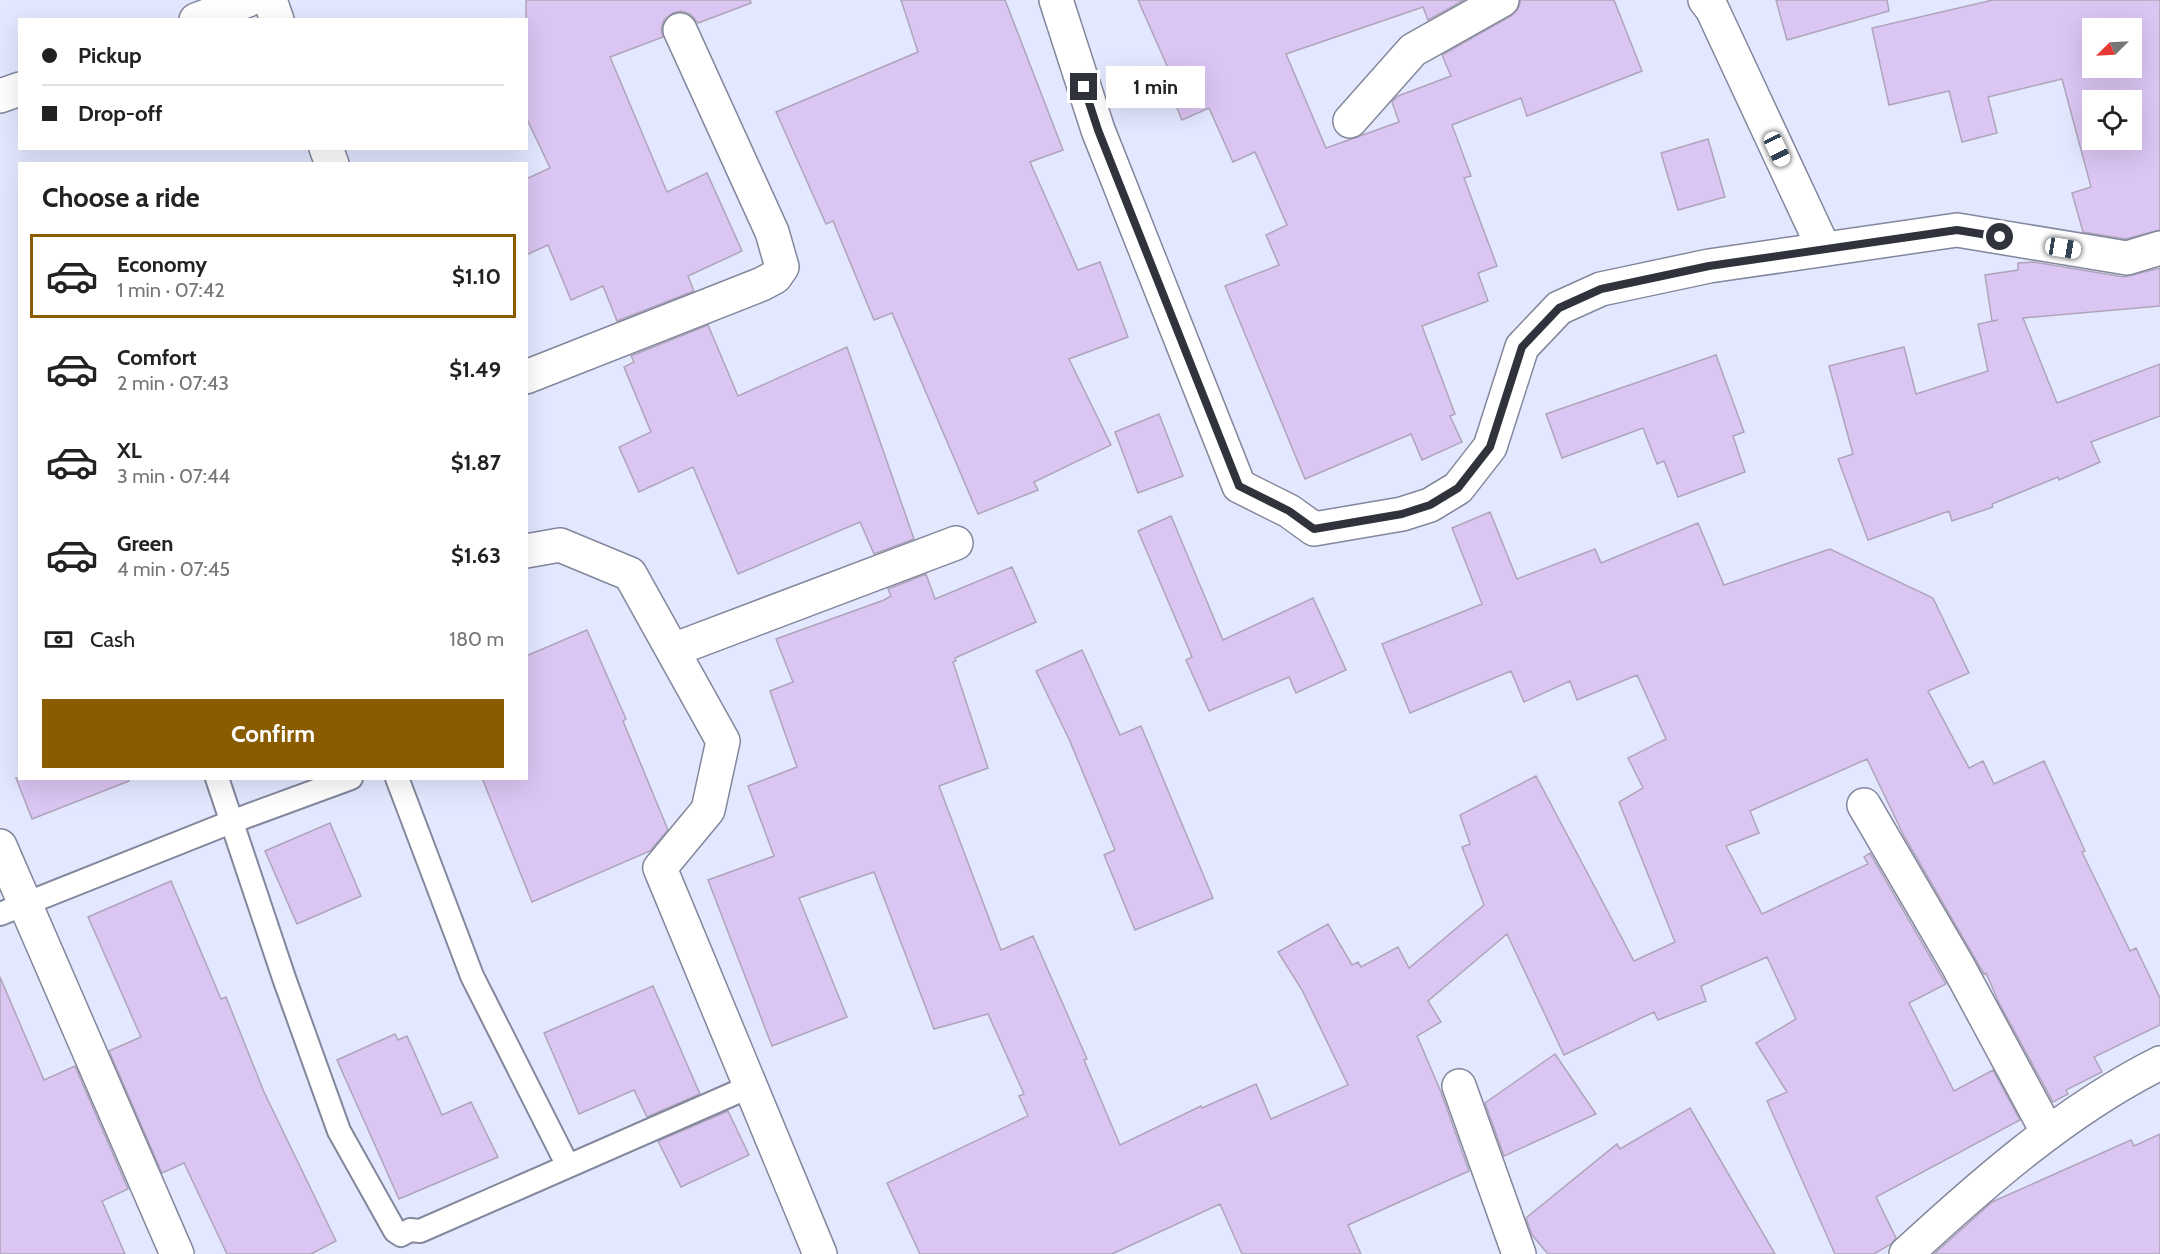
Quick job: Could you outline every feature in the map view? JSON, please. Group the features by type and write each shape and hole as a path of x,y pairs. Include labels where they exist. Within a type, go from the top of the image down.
{"street":[{"path":"201,18 248,0"},
{"path":"270,0 276,18"},
{"path":"1056,0 1098,130 1239,486 1289,511 1314,529 1402,514 1430,505 1458,488 1490,447 1522,347 1559,308 1601,289 1709,266 1957,230 2127,258 2160,248"},
{"path":"1350,121 1413,50 1502,0"},
{"path":"1705,0 1824,249"},
{"path":"528,376 753,289 774,277 782,267 772,232 680,30"},
{"path":"0,96 18,90"},
{"path":"673,650 956,543"},
{"path":"528,551 560,545 630,574 723,741 708,810 660,868 820,1254"},
{"path":"1864,805 1958,966 2048,1133"},
{"path":"0,846 13,909 177,1254"},
{"path":"1906,1254 1961,1203 2048,1133 2160,1063"},
{"path":"1459,1086 1519,1254"}],"lane":[{"path":"219,780 231,822 339,1131 395,1231 401,1235 410,1230 420,1231 567,1164 751,1086"},
{"path":"13,909 231,822 346,780"},
{"path":"398,780 472,976 567,1164"}],"building":[{"path":"526,0 750,0 751,3 698,23 690,14 681,11 673,13 664,20 661,29 663,37 610,57 667,192 707,173 742,251 688,276 694,291 617,321 603,286 571,300 548,245 528,254 528,178 550,168 528,121 528,18 526,18"},
{"path":"901,0 1005,0 1063,150 1030,162 1078,270 1100,262 1128,337 1069,359 1111,445 1034,482 1038,490 978,514 892,313 874,320 833,221 826,224 776,112 918,52"},
{"path":"1138,0 1464,0 1428,20 1423,7 1286,54 1326,148 1399,122 1392,102 1398,96 1451,76 1442,55 1511,16 1518,9 1521,0 1614,0 1642,71 1527,116 1521,98 1452,125 1471,176 1464,178 1497,266 1478,273 1488,301 1422,326 1455,414 1450,416 1462,442 1422,460 1411,434 1305,479 1225,286 1279,265 1266,235 1287,225 1255,152 1233,162 1209,108 1182,120 1161,70 1168,68"},
{"path":"1776,0 1887,0 1889,11 1787,40"},
{"path":"1993,0 2160,0 2160,230 2126,239 2083,232 2072,193 2091,187 2062,79 1988,97 1997,133 1962,142 1949,91 1889,105 1872,28"},
{"path":"1708,139 1725,197 1678,210 1661,153"},
{"path":"2034,262 2124,277 2160,268 2160,306 2023,318 2057,403 2160,364 2160,416 2091,442 2100,462 2059,480 2058,477 1992,504 1993,507 1952,521 1949,511 1868,540 1838,459 1853,454 1829,366 1904,347 1916,394 1988,371 1978,324 1998,320 1992,321 1985,275 2018,270 2018,263"},
{"path":"708,325 738,396 847,347 914,539 874,554 860,522 738,574 693,467 639,492 619,447 651,432 624,367 634,362 631,356"},
{"path":"1716,355 1744,432 1733,436 1745,472 1678,497 1664,461 1657,464 1643,428 1562,458 1546,414"},
{"path":"1159,414 1183,476 1138,493 1115,432"},
{"path":"1490,512 1517,579 1595,549 1601,563 1698,523 1724,585 1830,549 1933,598 1969,673 1928,691 1969,768 1983,761 1994,784 2044,761 2085,851 2082,852 2130,951 2136,948 2160,998 2160,1025 2094,1057 2102,1072 2066,1090 2068,1094 2053,1102 1999,1003 1986,973 1984,974 1904,836 1867,759 1750,811 1759,833 1726,846 1762,914 1868,864 1864,857 1870,853 1946,984 1909,1003 1954,1091 1993,1070 2020,1120 1876,1197 1896,1238 1891,1244 1874,1254 1835,1254 1767,1101 1787,1092 1756,1043 1796,1019 1767,957 1701,986 1706,1001 1658,1020 1654,1012 1564,1055 1507,934 1428,1001 1441,1022 1417,1036 1441,1092 1469,1171 1348,1225 1361,1254 1242,1254 1220,1204 1112,1254 920,1254 887,1183 1028,1116 1019,1096 1024,1094 988,1014 934,1029 874,872 799,898 847,1017 772,1046 708,880 774,856 748,786 797,767 770,691 793,682 776,639 884,600 891,596 888,589 926,574 935,599 1012,567 1036,622 955,658 956,661 953,662 988,768 939,786 1001,950 1033,936 1087,1059 1084,1060 1120,1145 1201,1106 1202,1108 1256,1084 1271,1119 1348,1085 1302,990 1278,952 1328,924 1352,965 1358,962 1361,967 1398,947 1409,968 1484,905 1462,847 1470,844 1460,815 1536,776 1634,961 1675,942 1619,802 1643,788 1628,758 1666,739 1637,675 1577,700 1570,681 1524,702 1511,671 1410,713 1382,644 1482,604 1452,528"},
{"path":"1171,516 1223,640 1313,598 1346,670 1296,693 1289,677 1209,711 1186,660 1192,657 1138,531"},
{"path":"587,630 626,719 623,721 668,830 650,851 532,902 483,780 528,780 528,655"},
{"path":"1082,650 1120,735 1141,726 1213,898 1135,930 1104,855 1115,850 1069,739 1036,671"},
{"path":"16,778 18,780 129,780 129,781 32,819"},
{"path":"330,823 361,896 297,924 265,851"},
{"path":"171,881 221,999 226,997 264,1092 336,1241 311,1254 227,1254 184,1163 162,1173 109,1051 141,1037 88,917"},
{"path":"0,977 44,1080 75,1066 128,1189 102,1201 125,1254 0,1254"},
{"path":"653,986 700,1094 647,1117 634,1090 579,1114 544,1033"},
{"path":"395,1034 398,1040 407,1036 442,1115 471,1102 498,1157 399,1199 337,1060"},
{"path":"1555,1054 1596,1114 1504,1156 1485,1103"},
{"path":"1690,1108 1775,1254 1548,1254 1532,1235 1526,1218 1617,1144 1620,1149"},
{"path":"728,1111 749,1155 681,1187 658,1141"},
{"path":"2160,1134 2160,1254 1934,1254 1992,1202 2131,1140 2134,1146"}],"route":[{"path":"1084,87 1098,130 1239,486 1289,511 1314,529 1402,514 1430,505 1458,488 1490,447 1522,347 1559,308 1601,289 1709,266 1957,230 2000,237"}]}
